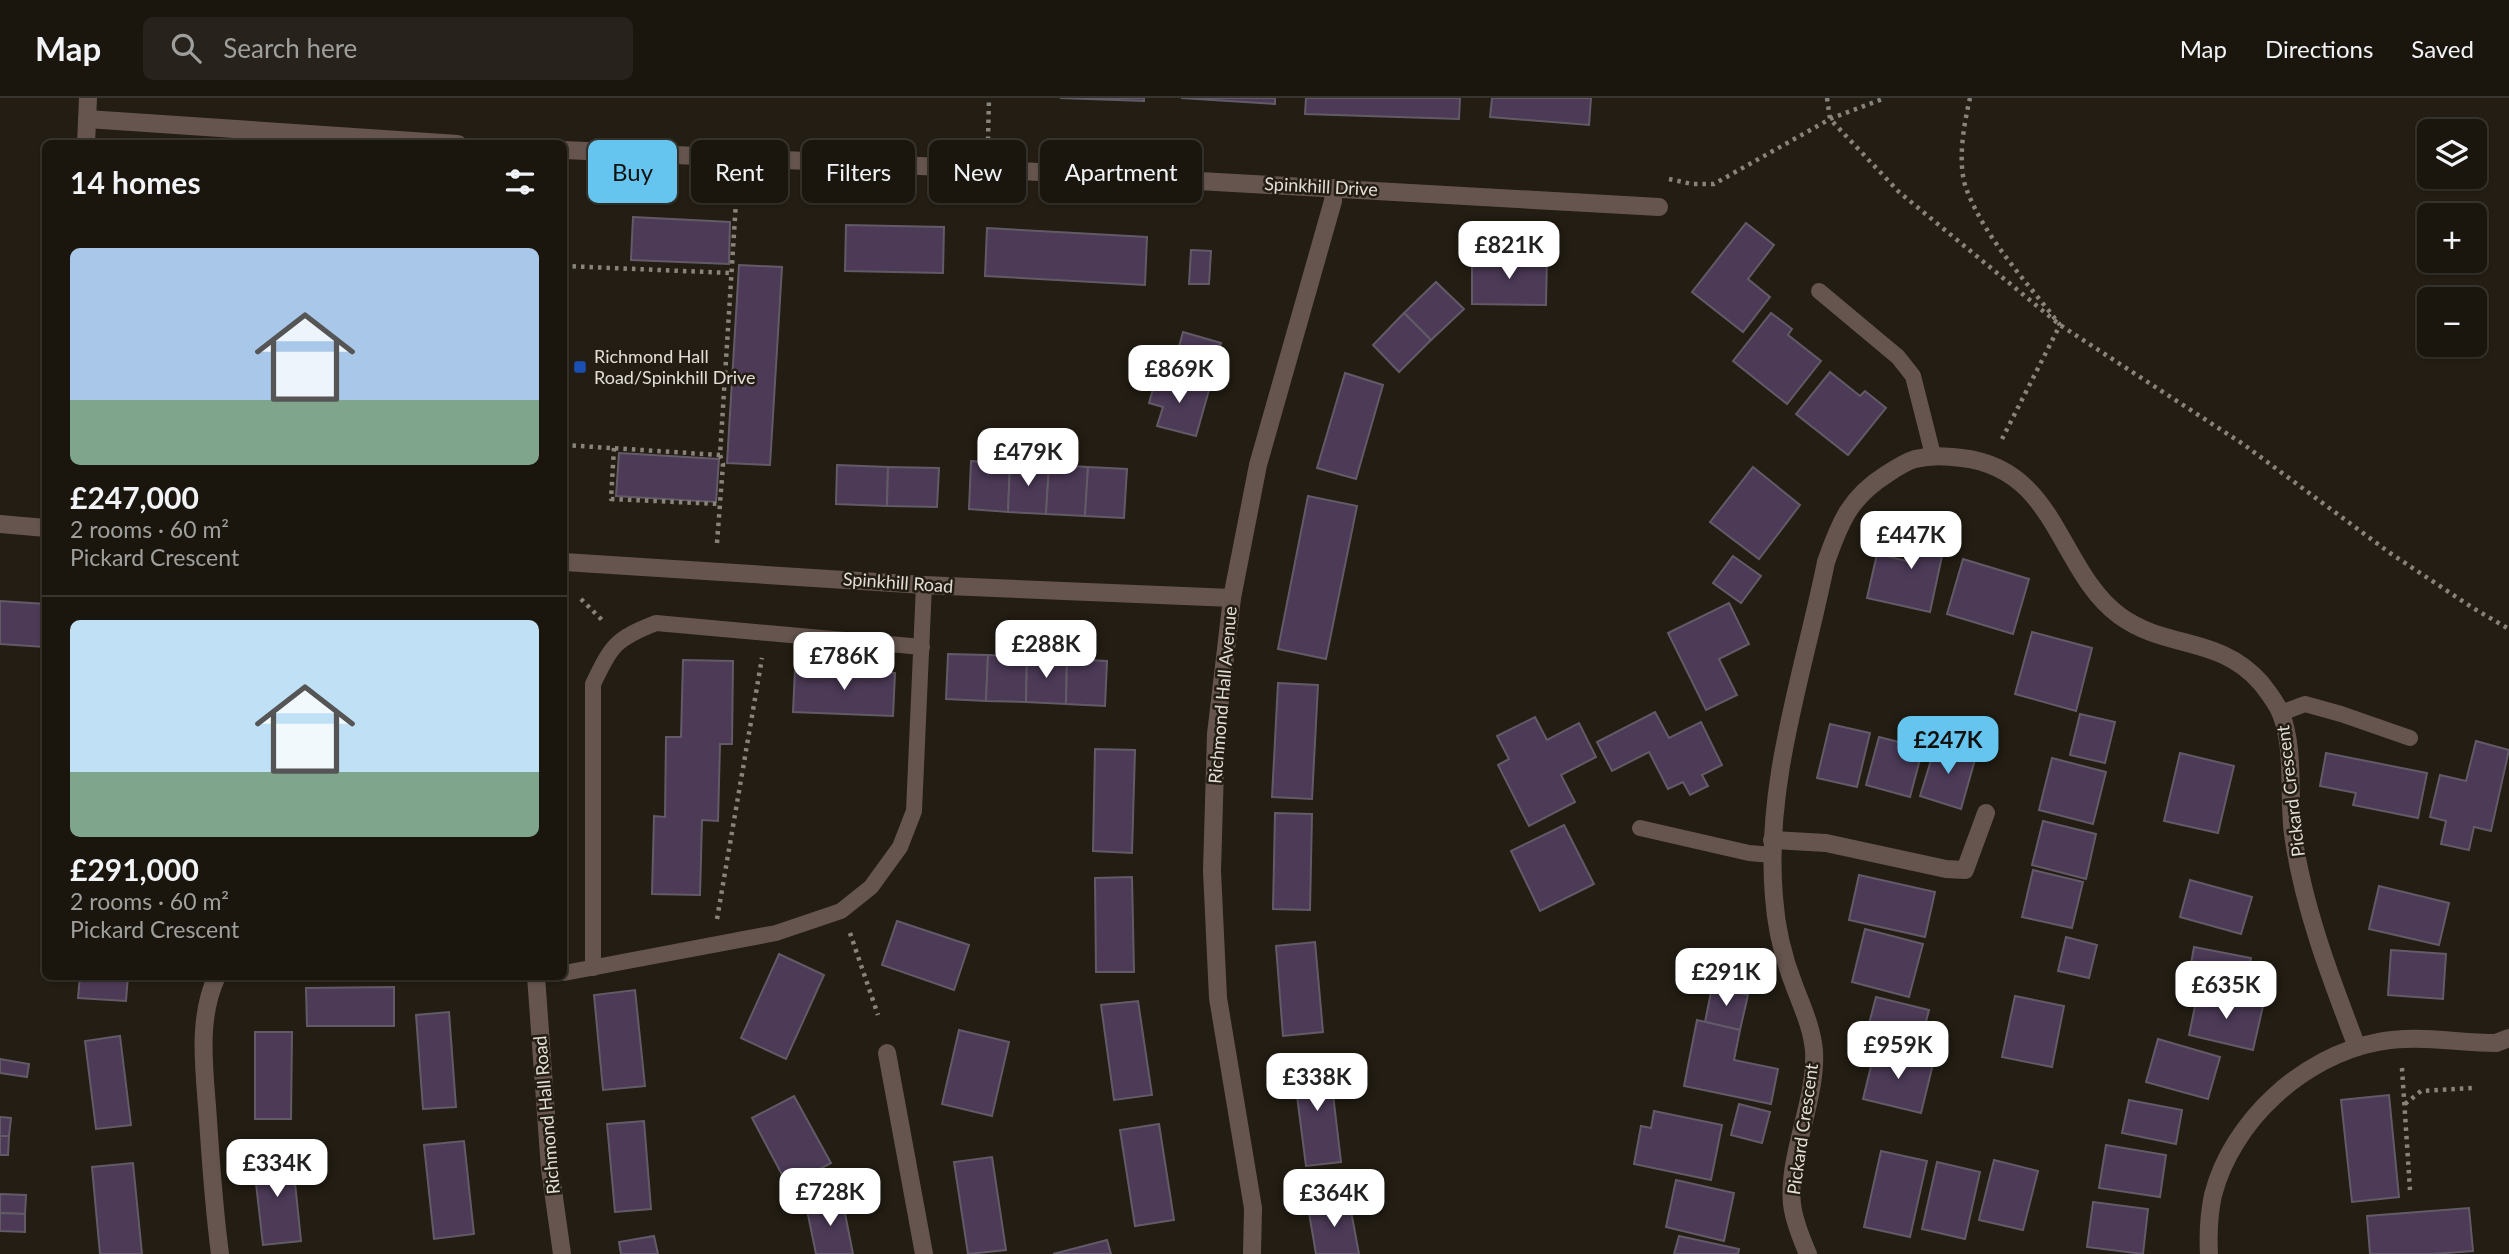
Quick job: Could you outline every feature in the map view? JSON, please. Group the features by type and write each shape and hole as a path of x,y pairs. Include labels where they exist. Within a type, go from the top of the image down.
{"street":[{"path":"86,140 89,98"},
{"path":"87,119 399,140"},
{"name":"Spinkhill Drive","path":"567,150 987,169 1659,207"},
{"name":"Richmond Hall Avenue","path":"1252,1254 1253,1208 1218,998 1212,871 1216,734 1232,598 1258,465 1333,201 1334,188"},
{"name":"Pickard Crescent","path":"1808,1254 1791,1202 1814,1054 1810,1027 1779,938 1772,847 1777,784 1826,562 1838,527 1851,504 1867,486 1909,461 1933,455 1975,459 1999,467 2024,485 2045,509 2102,602 2149,633 2224,654 2248,669 2265,689 2281,713 2288,743 2293,835 2304,888 2357,1047"},
{"path":"0,524 42,528"},
{"name":"Spinkhill Road","path":"567,562 924,585 1232,598"},
{"path":"1772,847 1826,844 1946,869 1965,870 1986,813"},
{"path":"215,980 209,993 203,1041 214,1206 220,1254"},
{"name":"Richmond Hall Road","path":"536,980 550,1169 562,1254"},
{"path":"2209,1254 2208,1235 2213,1195 2231,1151 2252,1121 2277,1094 2301,1075 2328,1059 2357,1047 2390,1040 2483,1043 2509,1038"},
{"path":"887,1053 924,1254"}],"lane":[{"path":"1819,291 1898,357 1913,376 1933,455"},
{"path":"567,972 776,933 841,911 871,887 900,847 914,811 924,585"},
{"path":"593,968 593,684 607,654 626,634 656,623 922,647"},
{"path":"2281,713 2305,704 2410,738"},
{"path":"1640,828 1749,853 1772,847"}],"path":[{"path":"988,140 989,98"},
{"path":"1827,98 1830,119 1899,192 2060,325 2243,444 2390,553 2509,629"},
{"path":"1659,207 1660,177 1692,184 1714,184 1830,119 1885,98"},
{"path":"1970,98 1962,138 1965,186 1986,229 2060,325"},
{"path":"718,541 723,464 720,455 736,203"},
{"path":"567,266 731,273"},
{"path":"1998,446 2060,325"},
{"path":"567,444 720,455"},
{"path":"614,448 611,499 719,504"},
{"path":"713,944 766,633"},
{"path":"852,940 878,1015"},
{"path":"2402,1056 2410,1190"},
{"path":"2405,1104 2421,1091 2473,1088"}],"building":[{"path":"1060,98 1144,98 1144,101"},
{"path":"1181,98 1275,98 1275,104"},
{"path":"1306,98 1460,98 1459,119 1305,114"},
{"path":"1492,98 1591,98 1589,125 1490,117"},
{"path":"633,217 730,222 729,264 631,260"},
{"path":"1746,223 1774,245 1748,279 1770,297 1743,332 1692,292"},
{"path":"846,225 944,227 943,273 845,271"},
{"path":"987,228 1147,237 1145,285 985,276"},
{"path":"1191,250 1211,251 1209,284 1189,284"},
{"path":"1472,257 1547,258 1546,305 1472,304"},
{"path":"739,265 782,267 770,465 727,463"},
{"path":"1436,282 1464,309 1431,340 1404,313"},
{"path":"1404,313 1431,340 1399,372 1373,345"},
{"path":"1771,313 1792,329 1788,335 1821,361 1787,404 1733,361"},
{"path":"1183,332 1221,343 1209,390 1170,379"},
{"path":"1830,372 1860,396 1865,391 1886,408 1848,455 1796,414"},
{"path":"1345,373 1383,385 1356,479 1317,468"},
{"path":"1157,375 1209,390 1196,436 1157,426 1163,407 1149,403"},
{"path":"619,453 719,459 716,502 616,496"},
{"path":"971,461 1010,463 1008,512 969,509"},
{"path":"1010,463 1049,465 1046,514 1008,512"},
{"path":"837,465 888,467 887,506 836,504"},
{"path":"1049,465 1088,467 1085,516 1046,514"},
{"path":"888,467 939,468 937,507 887,506"},
{"path":"1088,467 1127,469 1124,518 1085,516"},
{"path":"1753,467 1800,505 1759,559 1710,522"},
{"path":"1308,496 1357,506 1326,659 1278,649"},
{"path":"1915,521 1948,528 1930,612 1867,598 1877,554 1907,561"},
{"path":"1733,556 1761,576 1741,603 1713,583"},
{"path":"1963,559 2029,579 2013,634 1947,614"},
{"path":"0,601 42,604 42,647 0,644"},
{"path":"1729,603 1749,644 1719,659 1737,695 1706,710 1668,633"},
{"path":"2032,632 2092,648 2076,711 2015,694"},
{"path":"948,654 988,655 986,701 946,699"},
{"path":"988,655 1027,657 1026,702 986,701"},
{"path":"1027,657 1067,659 1066,704 1026,702"},
{"path":"1067,659 1107,661 1105,706 1066,704"},
{"path":"683,660 733,661 732,744 720,744 718,821 702,820 700,895 652,894 654,816 665,817 666,737 681,737"},
{"path":"795,669 895,673 893,716 793,712"},
{"path":"1278,683 1318,685 1312,799 1272,797"},
{"path":"1655,712 1669,738 1701,722 1722,765 1702,775 1708,786 1690,795 1683,782 1668,789 1649,752 1612,771 1597,742"},
{"path":"2080,714 2115,722 2105,763 2070,755"},
{"path":"1535,717 1547,740 1579,723 1596,757 1561,775 1575,802 1529,826 1498,765 1509,759 1497,736"},
{"path":"1830,724 1870,733 1857,787 1817,778"},
{"path":"1879,737 1923,748 1910,797 1866,785"},
{"path":"2476,741 2509,750 2491,831 2474,827 2469,850 2441,844 2446,821 2430,817 2440,775 2466,781"},
{"path":"1936,744 1976,756 1961,809 1920,796"},
{"path":"1095,749 1135,750 1132,853 1093,851"},
{"path":"2180,753 2234,766 2218,833 2164,821"},
{"path":"2326,753 2427,773 2418,818 2353,805 2356,793 2320,786"},
{"path":"2052,758 2106,772 2093,824 2039,810"},
{"path":"1275,813 1312,814 1310,910 1273,909"},
{"path":"2043,821 2096,834 2086,879 2032,865"},
{"path":"1564,825 1594,884 1540,911 1511,851"},
{"path":"2033,870 2083,882 2072,928 2022,917"},
{"path":"1859,875 1935,892 1925,937 1849,920"},
{"path":"1132,877 1134,972 1096,972 1095,878"},
{"path":"2190,880 2252,897 2241,934 2180,917"},
{"path":"2379,886 2449,903 2439,945 2369,929"},
{"path":"897,921 969,945 954,990 882,965"},
{"path":"1865,929 1923,944 1909,997 1852,982"},
{"path":"2066,937 2097,945 2089,978 2058,971"},
{"path":"1315,942 1323,1032 1283,1036 1276,946"},
{"path":"2194,947 2251,958 2245,986 2189,975"},
{"path":"2391,950 2446,954 2443,999 2388,995"},
{"path":"779,954 824,975 786,1059 741,1038"},
{"path":"80,980 128,980 126,1001 78,998"},
{"path":"394,987 394,1026 307,1026 306,988"},
{"path":"1712,987 1748,995 1740,1030 1705,1022"},
{"path":"635,990 645,1086 603,1090 594,995"},
{"path":"2198,992 2263,1006 2253,1050 2189,1035"},
{"path":"2015,996 2064,1006 2052,1067 2002,1057"},
{"path":"1876,997 1929,1010 1918,1052 1865,1039"},
{"path":"1138,1001 1152,1095 1114,1100 1101,1005"},
{"path":"449,1012 456,1107 423,1109 416,1015"},
{"path":"1697,1020 1740,1030 1734,1060 1778,1069 1771,1104 1684,1086"},
{"path":"959,1030 1009,1042 992,1116 942,1104"},
{"path":"255,1032 292,1032 291,1119 255,1119"},
{"path":"120,1036 131,1125 96,1129 85,1041"},
{"path":"2158,1039 2220,1057 2208,1099 2146,1082"},
{"path":"1875,1050 1933,1064 1921,1113 1863,1099"},
{"path":"0,1059 29,1064 27,1077 0,1073"},
{"path":"1329,1060 1341,1162 1306,1166 1293,1065"},
{"path":"2389,1095 2399,1197 2352,1202 2341,1100"},
{"path":"794,1096 831,1163 788,1186 752,1118"},
{"path":"2129,1100 2182,1110 2176,1144 2122,1133"},
{"path":"1739,1104 1770,1112 1762,1143 1731,1135"},
{"path":"1654,1111 1722,1125 1711,1180 1634,1164 1641,1126 1651,1128"},
{"path":"0,1117 11,1118 9,1136 0,1136"},
{"path":"644,1121 651,1209 615,1212 607,1124"},
{"path":"1159,1124 1174,1220 1135,1226 1120,1130"},
{"path":"0,1136 9,1136 8,1155 0,1155"},
{"path":"464,1141 474,1234 434,1239 424,1145"},
{"path":"2106,1145 2166,1155 2160,1197 2099,1188"},
{"path":"1881,1151 1927,1161 1910,1237 1864,1227"},
{"path":"292,1153 301,1241 263,1245 253,1157"},
{"path":"992,1157 1006,1250 968,1254 954,1162"},
{"path":"1994,1160 2038,1171 2023,1230 1979,1220"},
{"path":"1937,1162 1980,1172 1965,1239 1922,1229"},
{"path":"133,1163 142,1254 100,1254 92,1167"},
{"path":"1676,1180 1734,1193 1724,1241 1666,1227"},
{"path":"0,1194 26,1195 25,1214 0,1213"},
{"path":"842,1198 853,1254 816,1254 806,1205"},
{"path":"1349,1200 1359,1254 1316,1254 1308,1207"},
{"path":"2093,1202 2148,1209 2143,1254 2087,1247"},
{"path":"2469,1208 2473,1251 2370,1254 2367,1216"},
{"path":"0,1213 25,1214 25,1232 0,1231"},
{"path":"654,1236 658,1254 621,1254 619,1242"},
{"path":"1679,1236 1739,1249 1738,1254 1674,1254"},
{"path":"1107,1240 1111,1254 1053,1254"}],"place":[{"name":"Richmond Hall Road/Spinkhill Drive","path":"580,367"}]}
